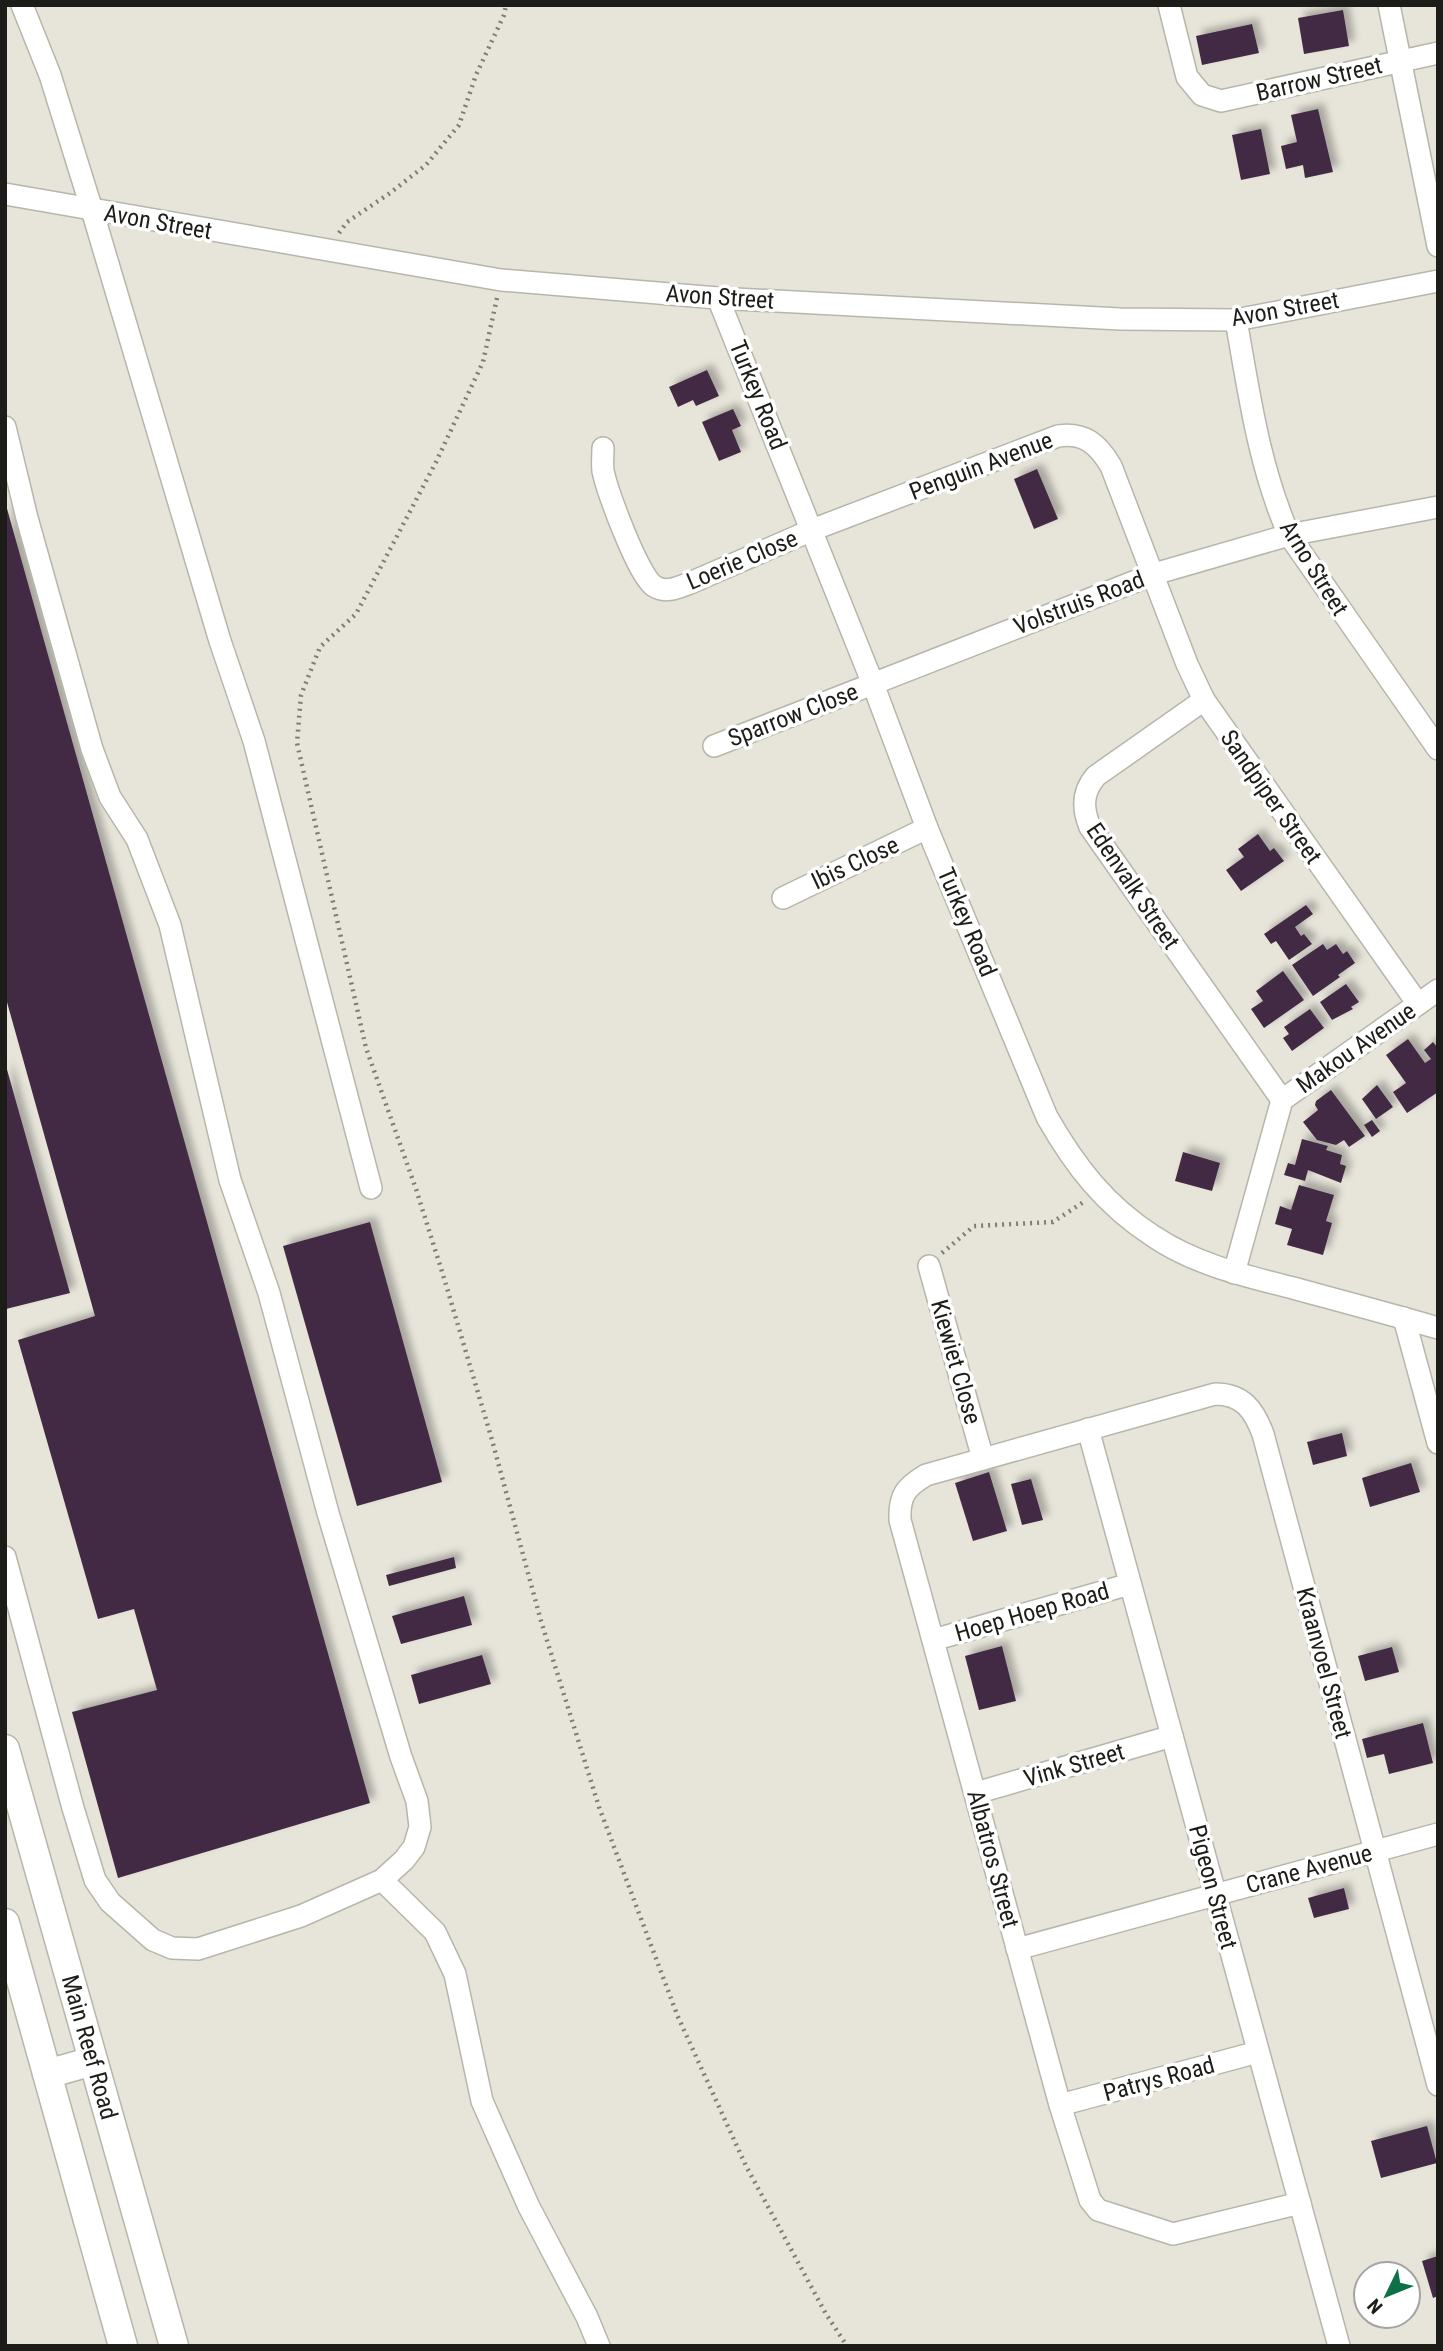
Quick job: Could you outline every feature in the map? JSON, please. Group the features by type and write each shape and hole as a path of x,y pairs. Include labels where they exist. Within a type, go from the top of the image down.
{"main road":[{"name":"Main Reef Road","path":"5,1749 174,2346"},
{"name":"Main Reef Road","path":"5,1923 123,2346"},
{"path":"47,2074 93,2061"}],"street":[{"path":"22,5 50,75 220,641 254,741 371,1188"},
{"name":"Barrow Street","path":"1169,5 1182,66 1193,87 1202,95 1221,101 1438,53"},
{"path":"1389,5 1438,246"},
{"name":"Avon Street","path":"5,194 501,280 718,298 1120,319 1236,320 1438,281"},
{"name":"Turkey Road","path":"718,298 928,828 1047,1117 1067,1151 1113,1205 1153,1237 1186,1255 1234,1273 1438,1328"},
{"name":"Arno Street","path":"1236,320 1256,433 1278,510 1289,535 1438,749"},
{"path":"5,427 27,518 92,749 110,797 141,847 170,925 230,1180 269,1293 328,1513 401,1757 417,1801 420,1827 414,1847 382,1880 301,1916 198,1949 172,1948 153,1940 110,1902 95,1880 5,1557"},
{"name":"Penguin Avenue","path":"812,530 1058,436 1071,434 1095,444 1111,466 1154,574"},
{"name":"Loerie Close","path":"603,449 603,470 610,495 633,552 654,586 673,589 812,530"},
{"name":"Volstruis Road","path":"873,684 1154,574 1289,535 1438,507"},
{"name":"Sandpiper Street","path":"1154,574 1187,664 1204,700 1418,1004"},
{"name":"Sparrow Close","path":"713,747 873,684"},
{"name":"Edenvalk Street","path":"1204,700 1096,776 1085,794 1085,816 1090,827 1282,1100"},
{"name":"Ibis Close","path":"783,898 928,828"},
{"name":"Makou Avenue","path":"1234,1273 1282,1100 1438,990"},
{"name":"Kiewiet Close","path":"929,1266 983,1459"},
{"path":"1404,1318 1438,1443"},
{"name":"Kraanvoel Street","path":"1088,1429 1215,1394 1237,1397 1249,1406 1263,1434 1438,2085"},
{"name":"Albatros Street","path":"1088,1429 926,1475 911,1484 903,1495 899,1508 900,1520 1017,1949 1085,2189 1098,2210 1173,2234 1300,2203"},
{"name":"Pigeon Street","path":"1088,1429 1339,2346"},
{"name":"Hoep Hoep Road","path":"933,1640 1130,1584"},
{"name":"Vink Street","path":"976,1793 1172,1736"},
{"name":"Crane Avenue","path":"1017,1949 1438,1834"},
{"path":"382,1880 435,1932 455,1974 482,2101 529,2207 599,2346"},
{"name":"Patrys Road","path":"1060,2105 1258,2052"}],"path":[{"path":"325,250 347,222 426,165 459,125 476,75 504,15 506,5"},
{"path":"501,280 483,362 436,462 356,614 320,647 302,695 297,743 366,1048 444,1278 492,1440 541,1621 599,1807 678,2017 746,2166 826,2314 847,2346"},
{"path":"929,1266 974,1226 1053,1222 1080,1206 1097,1188"}],"building":[{"path":"1343,10 1349,46 1304,54 1298,18"},
{"path":"1252,24 1259,53 1202,65 1196,36"},
{"path":"1318,109 1333,172 1305,178 1303,165 1286,169 1281,146 1297,142 1291,115"},
{"path":"1261,129 1270,174 1241,180 1232,135"},
{"path":"707,370 719,396 696,406 693,400 678,407 669,387"},
{"path":"733,409 741,426 732,430 741,452 719,461 702,422"},
{"path":"1037,469 1058,519 1034,529 1014,479"},
{"path":"6,505 370,1803 118,1878 72,1712 157,1690 134,1609 98,1619 18,1340 95,1316 5,995"},
{"path":"1258,834 1270,851 1274,848 1284,861 1241,891 1226,870 1244,857 1238,849"},
{"path":"1306,905 1313,914 1295,927 1301,936 1304,934 1312,944 1289,960 1276,941 1271,944 1264,934"},
{"path":"1323,944 1327,950 1336,944 1343,954 1347,951 1355,963 1313,996 1292,965"},
{"path":"1283,971 1304,1000 1264,1028 1251,1009 1263,1001 1256,991"},
{"path":"1346,984 1359,1002 1351,1007 1353,1009 1332,1020 1320,1002"},
{"path":"1310,1009 1324,1028 1292,1051 1283,1038 1289,1034 1284,1027"},
{"path":"1408,1039 1425,1063 1431,1059 1424,1050 1433,1042 1438,1048 1438,1092 1407,1113 1393,1092 1406,1083 1386,1055"},
{"path":"6,1066 70,1293 6,1309 5,1305"},
{"path":"1377,1085 1393,1107 1376,1119 1362,1099"},
{"path":"1331,1090 1365,1136 1349,1147 1344,1140 1336,1145 1317,1140 1303,1122 1318,1110 1316,1101"},
{"path":"1372,1120 1380,1131 1372,1137 1364,1125"},
{"path":"1302,1139 1328,1146 1326,1150 1342,1155 1340,1164 1346,1166 1341,1183 1308,1170 1305,1181 1284,1175 1288,1163 1295,1165"},
{"path":"1183,1152 1220,1163 1212,1191 1175,1181"},
{"path":"1299,1185 1334,1195 1326,1221 1332,1223 1323,1255 1287,1245 1292,1229 1275,1224 1280,1206 1291,1210"},
{"path":"370,1222 442,1482 357,1506 283,1246"},
{"path":"1342,1433 1347,1456 1313,1465 1307,1442"},
{"path":"1411,1463 1420,1492 1370,1507 1362,1478"},
{"path":"989,1472 1007,1531 973,1541 955,1483"},
{"path":"1031,1479 1043,1520 1022,1525 1011,1484"},
{"path":"454,1557 456,1568 389,1586 386,1575"},
{"path":"464,1596 472,1625 401,1644 392,1616"},
{"path":"1002,1646 1016,1701 979,1710 965,1656"},
{"path":"1392,1647 1399,1672 1365,1681 1358,1656"},
{"path":"482,1655 491,1684 419,1704 411,1675"},
{"path":"1423,1723 1433,1763 1389,1774 1384,1754 1367,1758 1362,1739"},
{"path":"1344,1888 1349,1909 1314,1918 1308,1898"},
{"path":"1427,2126 1437,2163 1381,2178 1371,2141"},
{"path":"1438,2256 1438,2296 1433,2298 1422,2261"}]}
